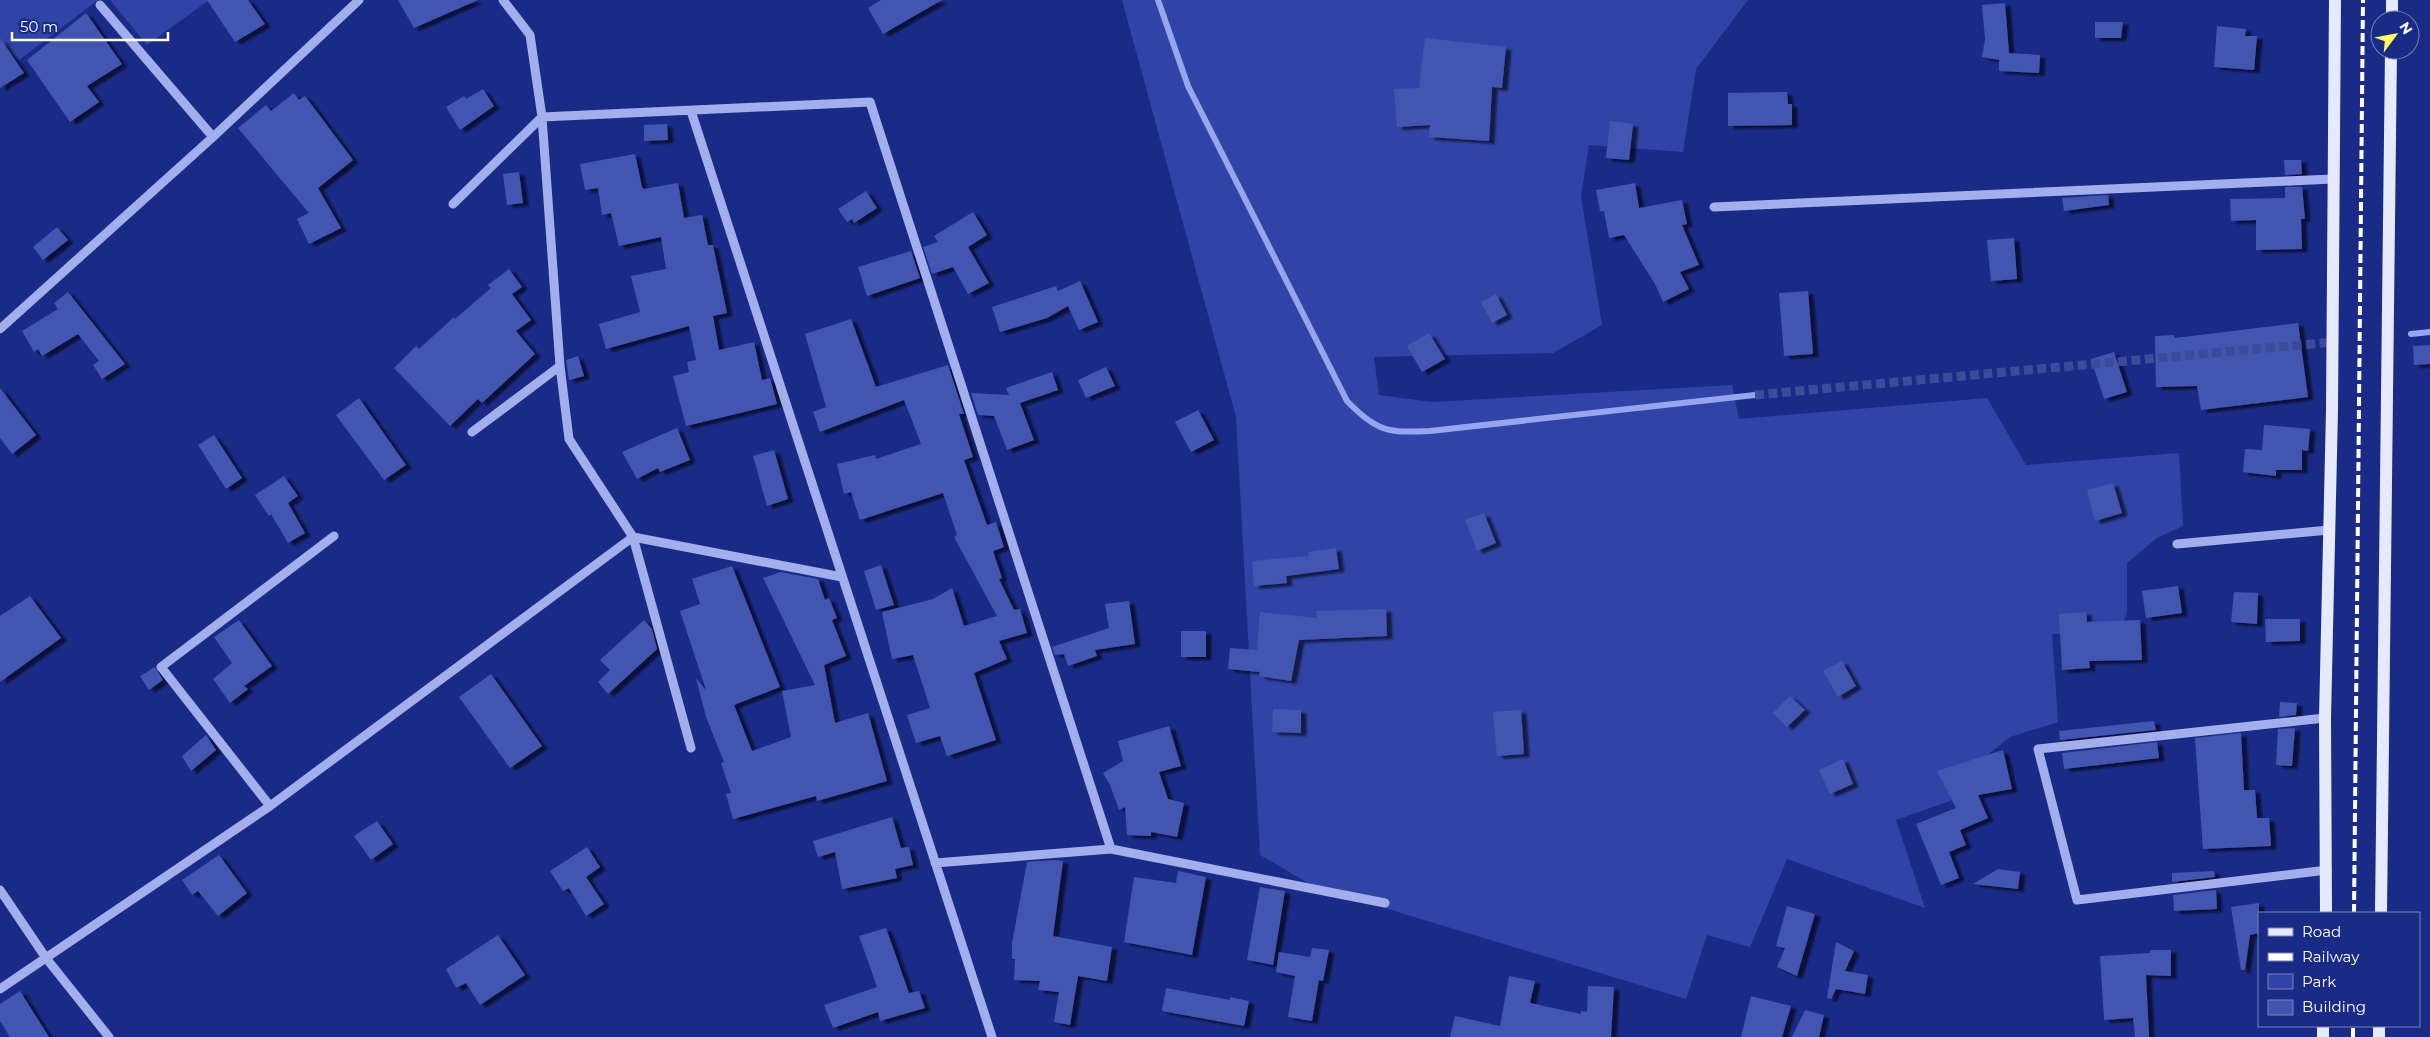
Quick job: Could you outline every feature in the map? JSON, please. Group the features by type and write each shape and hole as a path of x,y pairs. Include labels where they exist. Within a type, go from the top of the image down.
{"main road":[{"path":"2326,912 2325,718 2330,530 2335,0"},
{"path":"2380,912 2391,60"}],"street":[{"path":"0,329 213,137 359,0"},
{"path":"503,0 530,34 542,117 560,366 569,439 633,537 691,748"},
{"path":"100,5 213,137"},
{"path":"453,204 542,117 870,102 1111,849"},
{"path":"691,111 992,1037"},
{"path":"1714,207 2333,179"},
{"path":"472,432 560,366"},
{"path":"2177,544 2330,530"},
{"path":"270,806 161,668 334,536"},
{"path":"0,989 270,806 633,537 842,577"},
{"path":"2325,718 2038,749 2077,900 2327,870"},
{"path":"935,863 1111,849 1385,903"},
{"path":"0,890 46,958 109,1037"}],"green space":[{"path":"0,0 98,0 19,60 0,45"},
{"path":"110,0 209,0 147,45"},
{"path":"1122,0 1748,0 1696,69 1683,152 1589,145 1581,196 1602,325 1553,353 1374,357 1379,395 1432,402 1732,385 1739,419 1987,398 2026,465 2179,453 2183,526 2157,538 2127,563 2127,612 2120,633 2052,634 2058,722 2010,737 1985,757 1989,787 1896,820 1925,908 1787,859 1750,947 1707,935 1686,999 1315,887 1260,855 1236,417"}],"building":[{"path":"207,0 248,0 265,24 235,42"},
{"path":"398,0 478,0 414,28"},
{"path":"881,0 942,0 883,34 868,8"},
{"path":"2005,3 2009,53 2040,55 2039,73 1999,71 1999,60 1982,57 1985,39 1982,5"},
{"path":"86,13 122,64 87,86 99,102 70,122 27,60"},
{"path":"2095,22 2123,22 2121,38 2095,38"},
{"path":"2217,26 2246,29 2245,36 2257,36 2254,70 2214,67"},
{"path":"0,38 24,73 0,88"},
{"path":"1425,38 1506,47 1502,88 1492,87 1489,141 1429,137 1430,125 1397,127 1394,89 1419,88"},
{"path":"483,89 494,106 460,130 446,107 464,96 466,99"},
{"path":"1787,92 1788,104 1792,104 1792,125 1728,126 1728,93"},
{"path":"294,93 299,100 305,96 353,160 318,188 341,228 309,244 297,219 309,213 238,128 266,105 271,111"},
{"path":"1610,121 1633,124 1629,160 1606,158"},
{"path":"667,124 668,140 644,141 644,125"},
{"path":"635,154 644,189 678,183 684,218 702,215 708,245 713,245 727,313 713,316 719,350 754,342 762,380 770,378 777,404 686,426 673,376 689,372 687,362 696,360 689,326 606,349 599,324 640,312 631,276 666,269 661,237 619,246 611,213 602,215 598,188 585,190 580,164"},
{"path":"2284,160 2301,160 2302,174 2285,175"},
{"path":"519,172 523,203 507,205 503,174"},
{"path":"1635,183 1639,208 1682,200 1687,224 1682,225 1699,265 1680,272 1689,289 1663,302 1655,284 1624,235 1609,238 1604,211 1600,211 1596,190"},
{"path":"2285,187 2302,187 2305,219 2301,219 2302,249 2256,250 2256,220 2231,221 2230,199 2285,198"},
{"path":"866,191 877,208 854,223 852,219 847,222 838,209"},
{"path":"2108,195 2109,205 2064,211 2062,198"},
{"path":"973,212 987,235 968,247 989,283 968,294 953,267 932,274 923,247 938,242 934,236"},
{"path":"57,227 68,240 43,260 33,247"},
{"path":"2014,238 2017,279 1991,281 1987,240"},
{"path":"911,251 920,278 867,296 858,267"},
{"path":"509,269 522,287 512,294 531,320 516,331 535,354 482,403 478,399 450,426 394,368 416,346 419,349 454,317 455,319 491,288 488,285"},
{"path":"1080,281 1098,322 1079,330 1068,306 1047,318 1000,332 992,307 1056,286 1058,291"},
{"path":"1808,291 1813,354 1784,356 1779,293"},
{"path":"68,292 125,364 102,379 93,365 99,361 78,334 42,356 38,349 34,352 22,331 58,309 54,303"},
{"path":"1496,294 1507,315 1492,323 1481,302"},
{"path":"851,319 876,387 948,365 964,414 959,414 973,457 964,460 987,525 996,522 1004,547 993,551 1002,578 999,579 1014,610 1020,609 1027,633 999,641 1007,659 974,673 996,740 947,756 940,736 916,743 907,715 930,708 913,655 892,659 882,612 933,599 952,588 964,626 997,616 954,537 957,535 943,493 860,520 851,492 844,494 837,464 875,455 876,459 921,444 904,400 820,432 813,412 826,407 805,334"},
{"path":"2298,323 2308,397 2201,410 2197,386 2156,387 2155,336 2174,335 2175,338"},
{"path":"1429,333 1445,359 1422,372 1407,346"},
{"path":"2430,345 2430,364 2414,365 2413,346"},
{"path":"2114,352 2127,392 2104,399 2091,359"},
{"path":"578,356 584,376 569,380 566,360"},
{"path":"1106,367 1115,386 1086,398 1078,380"},
{"path":"1052,372 1058,390 1020,403 1034,440 1007,450 994,416 978,415 971,393 1009,395 1006,388"},
{"path":"0,388 36,435 12,454 0,438"},
{"path":"359,398 406,465 384,480 336,415"},
{"path":"1198,410 1214,440 1191,452 1175,422"},
{"path":"2264,425 2310,429 2308,451 2302,450 2302,470 2276,470 2276,476 2243,472 2245,449 2262,450"},
{"path":"677,428 690,460 660,472 658,468 637,479 622,452"},
{"path":"214,435 242,478 226,489 198,445"},
{"path":"774,450 788,499 767,506 753,456"},
{"path":"284,476 298,496 288,503 305,533 288,543 271,514 269,516 255,495"},
{"path":"2113,483 2122,513 2095,521 2087,490"},
{"path":"1484,513 1496,543 1477,551 1465,520"},
{"path":"1336,548 1339,569 1286,576 1287,583 1254,586 1252,561 1309,556 1308,552"},
{"path":"881,565 894,605 876,610 864,571"},
{"path":"732,566 780,687 734,705 752,751 791,737 782,691 815,685 763,578 781,572 818,579 825,600 829,598 837,618 832,620 846,656 824,665 835,723 868,713 887,781 817,801 816,796 733,819 726,794 731,793 721,763 724,762 706,717 696,678 706,690 680,611 700,604 692,579"},
{"path":"2178,586 2182,613 2146,618 2142,591"},
{"path":"2234,592 2258,593 2257,624 2231,622"},
{"path":"30,596 61,638 0,682 0,616"},
{"path":"1129,601 1135,644 1095,650 1097,656 1068,666 1064,654 1055,655 1052,647 1109,628 1105,604"},
{"path":"1386,609 1387,636 1299,640 1291,681 1259,676 1260,672 1228,669 1230,648 1257,650 1260,612 1317,618 1316,611"},
{"path":"2086,612 2087,622 2140,620 2142,660 2089,661 2090,668 2062,670 2059,614"},
{"path":"2265,619 2300,619 2300,641 2266,642"},
{"path":"239,620 272,666 244,686 248,689 230,703 213,679 232,663 214,637"},
{"path":"644,620 652,629 657,649 608,694 598,682 610,670 600,660"},
{"path":"1181,631 1206,631 1206,657 1181,657"},
{"path":"1842,661 1856,686 1838,697 1823,671"},
{"path":"155,667 163,680 149,690 140,676"},
{"path":"491,674 542,746 510,768 459,697"},
{"path":"1790,696 1805,710 1787,727 1773,713"},
{"path":"2280,702 2297,703 2296,715 2279,717"},
{"path":"1273,709 1301,710 1301,733 1272,732"},
{"path":"1521,710 1524,754 1497,756 1493,712"},
{"path":"2154,721 2156,730 2060,740 2059,731"},
{"path":"1169,726 1181,766 1159,772 1168,799 1184,803 1177,837 1151,832 1151,836 1127,835 1125,807 1119,810 1110,785 1103,773 1123,761 1118,741"},
{"path":"2295,728 2292,766 2276,765 2278,729"},
{"path":"2241,733 2244,790 2255,790 2257,818 2269,818 2271,846 2203,849 2195,738"},
{"path":"206,735 216,750 191,771 182,756"},
{"path":"2157,742 2159,758 2064,769 2062,753"},
{"path":"2003,750 2012,789 1978,795 1988,818 1960,830 1966,845 1949,852 1959,878 1941,885 1916,824 1956,808 1937,771"},
{"path":"1843,759 1853,784 1830,794 1819,770"},
{"path":"892,817 901,848 909,847 913,865 895,869 897,878 842,889 835,852 818,857 813,841"},
{"path":"377,821 393,844 371,860 354,836"},
{"path":"587,847 600,867 586,877 604,904 586,916 569,888 563,891 550,871"},
{"path":"219,855 247,893 218,916 198,891 192,895 182,880"},
{"path":"1063,861 1053,936 1112,947 1107,981 1078,976 1070,1025 1054,1022 1059,992 1038,990 1040,981 1014,980 1015,959 1012,959 1012,943 1027,862"},
{"path":"1998,869 2020,872 2018,889 1973,884"},
{"path":"1178,871 1206,877 1192,955 1124,942 1134,877 1176,883"},
{"path":"2214,871 2215,877 2172,882 2172,873"},
{"path":"1260,887 1285,891 1273,965 1247,960"},
{"path":"2216,890 2217,909 2174,911 2173,895"},
{"path":"2259,903 2258,933 2250,935 2245,970 2241,970 2231,907"},
{"path":"1787,906 1815,914 1797,976 1777,967 1785,948 1776,946"},
{"path":"886,928 909,993 919,991 925,1008 880,1021 878,1012 833,1028 824,1005 877,987 859,936"},
{"path":"498,935 525,975 480,1005 466,983 456,988 446,969"},
{"path":"1836,942 1854,951 1845,971 1868,975 1865,994 1836,989 1831,999 1827,998"},
{"path":"1312,948 1329,950 1323,981 1319,980 1312,1021 1288,1017 1295,976 1276,972 1279,952 1310,957"},
{"path":"2150,950 2171,950 2171,976 2146,975 2149,1037 2135,1037 2133,1018 2104,1020 2100,956 2150,953"},
{"path":"1509,976 1535,981 1530,1003 1581,1014 1581,1011 1587,1012 1588,986 1614,987 1611,1037 1450,1037 1455,1016 1500,1026"},
{"path":"1166,988 1230,1000 1230,997 1249,1001 1244,1026 1162,1011"},
{"path":"20,991 49,1037 10,1037 0,1021 0,1004"},
{"path":"1751,996 1791,1006 1782,1037 1741,1037"},
{"path":"1805,1010 1824,1015 1819,1037 1792,1037"}],"waterway":[{"path":"1158,0 1188,86 1347,401 1375,425 1393,431 1430,431 1755,395"},
{"path":"2411,334 2430,332"}],"tunnel":[{"path":"1755,395 2333,342"}],"railway":[{"path":"2354,912 2363,0"},
{"path":"2353,1027 2353,1037"}]}
